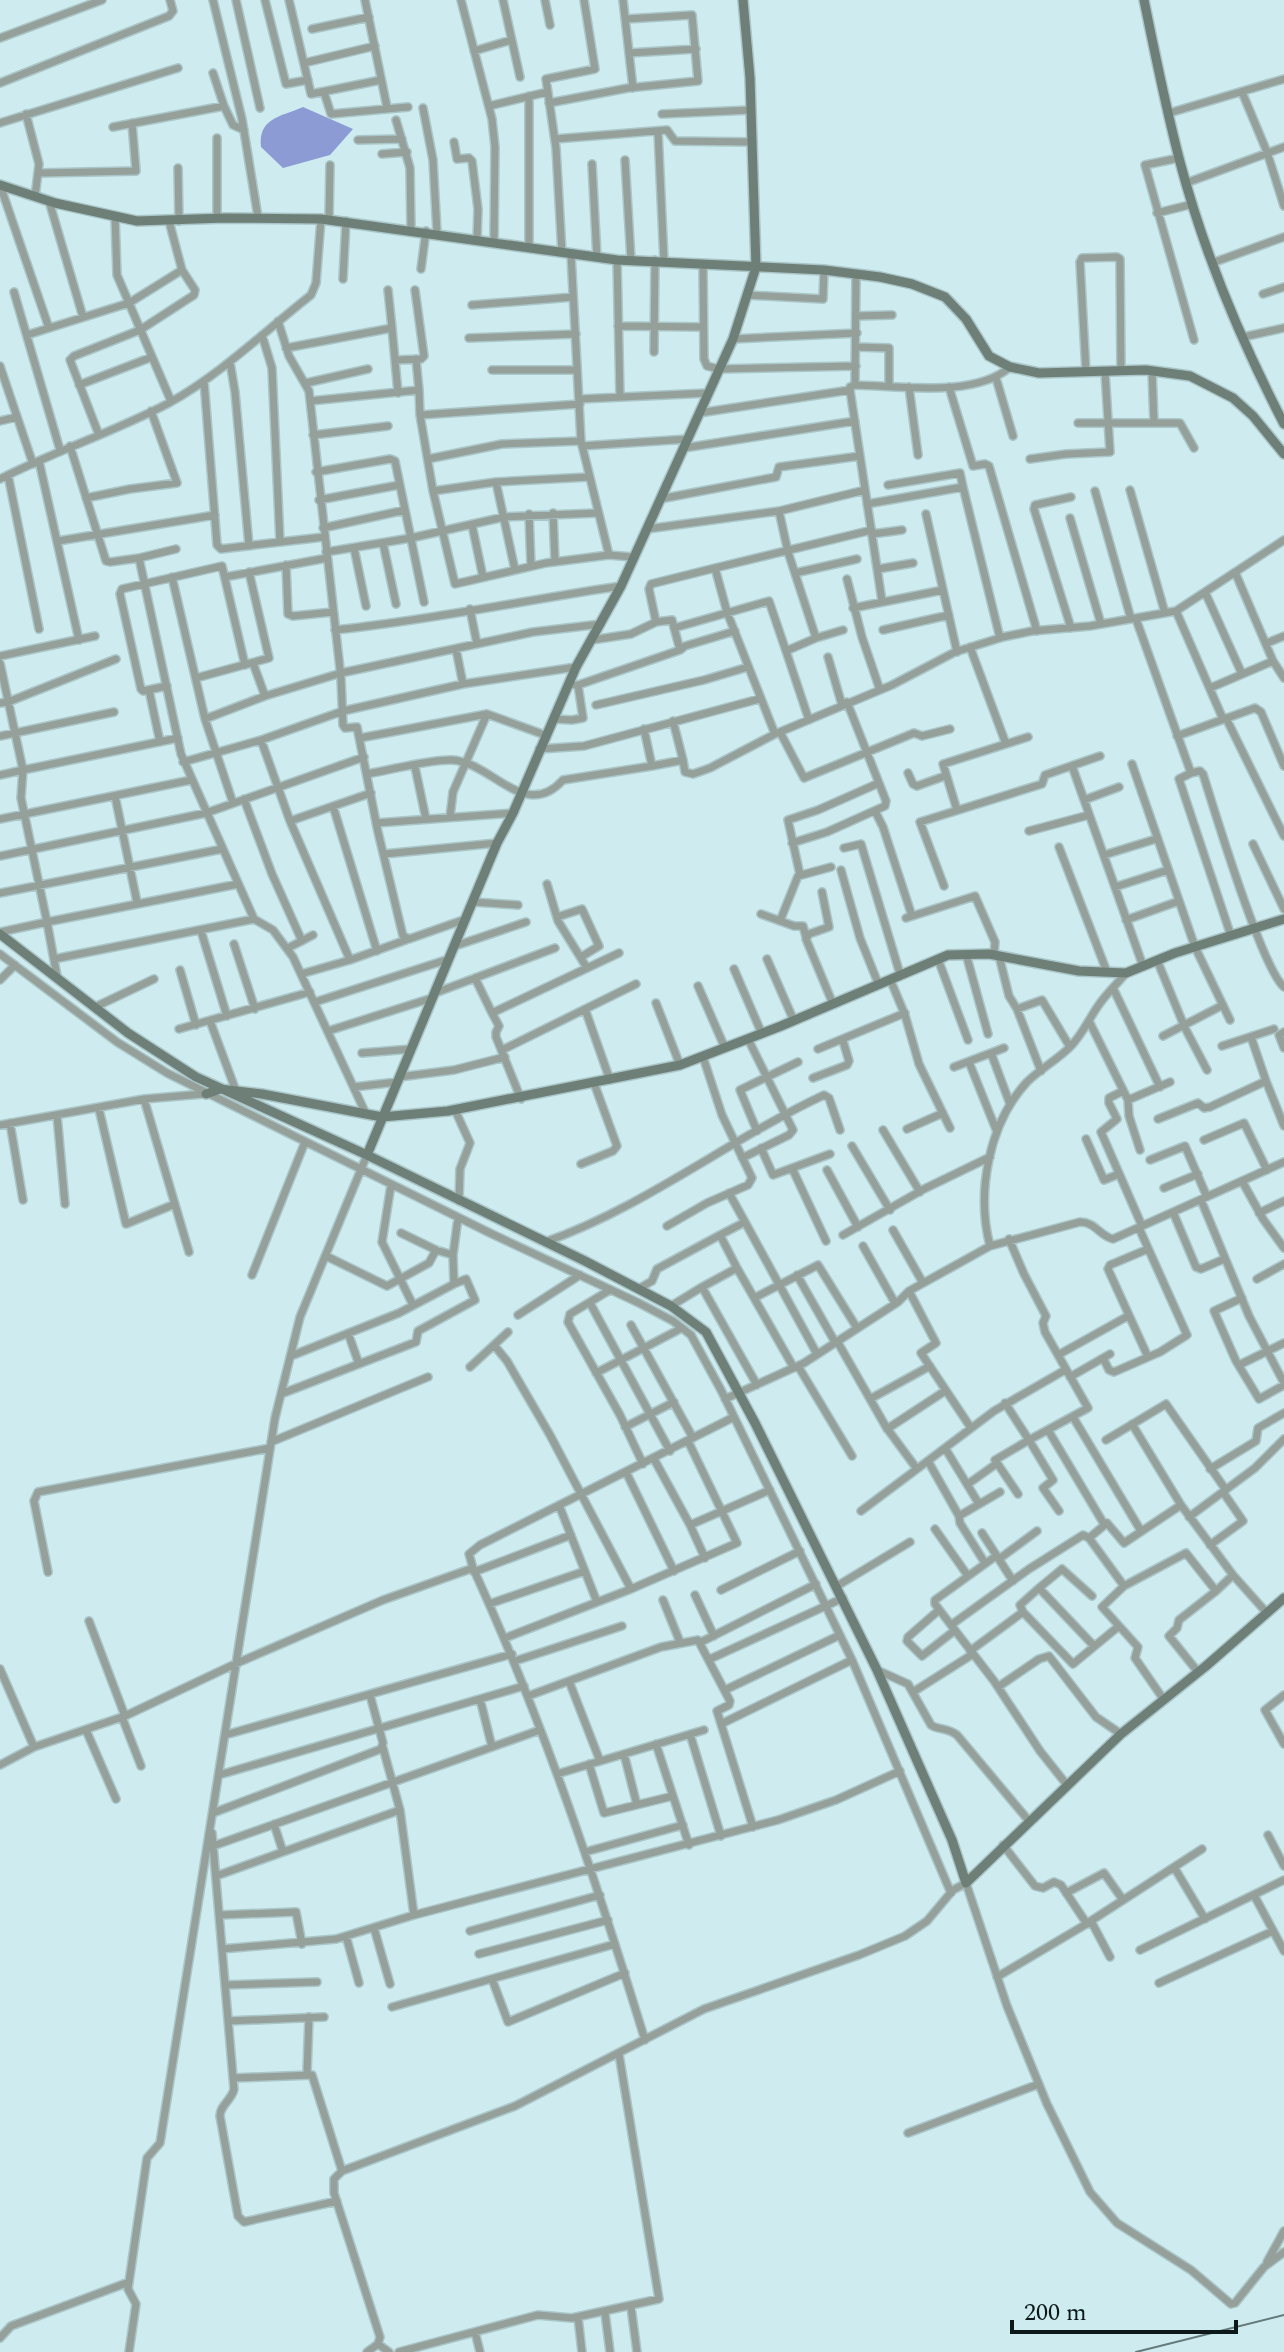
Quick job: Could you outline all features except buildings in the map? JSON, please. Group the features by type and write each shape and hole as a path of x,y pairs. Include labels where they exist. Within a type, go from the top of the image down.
{"street":[{"path":"0,38 102,0"},
{"path":"0,83 169,16 173,11 170,0"},
{"path":"213,0 244,130 258,217"},
{"path":"236,0 260,108"},
{"path":"265,0 285,82 290,85 308,80"},
{"path":"289,0 311,94 381,80"},
{"path":"365,0 387,107"},
{"path":"461,0 489,106 495,147 494,242"},
{"path":"503,0 520,77"},
{"path":"545,0 550,25"},
{"path":"584,0 594,71 547,78 547,92 573,297 581,444 609,555"},
{"path":"623,0 633,88"},
{"path":"129,2352 136,2304 129,2294 129,2282 147,2158 160,2143 270,1445 281,1394 304,1306 497,843 521,795 545,735 573,685 576,667 621,586 733,339 756,267 751,110 743,0"},
{"path":"1144,0 1179,158 1212,263 1255,369 1284,424"},
{"path":"549,103 633,88 696,83 694,18 691,14 626,19"},
{"path":"312,29 369,17"},
{"path":"474,51 511,40"},
{"path":"304,63 375,46"},
{"path":"629,53 696,49"},
{"path":"0,123 178,68"},
{"path":"213,73 233,125 244,130"},
{"path":"1169,113 1284,79"},
{"path":"324,92 331,114 408,107"},
{"path":"489,106 547,92"},
{"path":"1242,92 1267,152 1284,206"},
{"path":"529,96 529,247"},
{"path":"113,127 224,106"},
{"path":"421,269 432,232 433,160 423,108"},
{"path":"662,114 751,110"},
{"path":"26,114 40,173 35,197"},
{"path":"396,120 407,152 412,183 411,229"},
{"path":"40,173 136,171 132,123"},
{"path":"555,139 669,130 675,141 752,142"},
{"path":"654,352 660,261 658,131"},
{"path":"217,138 217,218"},
{"path":"358,140 402,139"},
{"path":"454,142 456,157 472,161 478,209 477,240"},
{"path":"1186,183 1284,147"},
{"path":"382,154 407,152"},
{"path":"1179,158 1145,165 1194,340"},
{"path":"625,160 631,260"},
{"path":"592,164 597,258"},
{"path":"39,629 4,477 171,401 230,362 314,290 330,165"},
{"path":"99,435 71,357 140,330 194,295 195,290 182,270 174,221 178,168"},
{"path":"0,185 49,201 137,221 258,217 325,219 597,258 824,270 912,284 945,297 966,319 989,356 1010,367 1039,373 1152,371 1190,376 1233,398 1253,416 1284,454"},
{"path":"0,185 49,328"},
{"path":"49,201 83,317"},
{"path":"1157,213 1193,204"},
{"path":"115,217 116,266 171,401"},
{"path":"343,279 346,221"},
{"path":"1212,263 1284,237"},
{"path":"1086,372 1080,262 1088,257 1120,259 1121,371"},
{"path":"617,260 620,397"},
{"path":"703,264 705,364 719,369 856,366"},
{"path":"27,335 129,303 182,270"},
{"path":"747,295 823,299 824,270"},
{"path":"856,274 856,366 852,388 882,601"},
{"path":"1263,294 1284,287"},
{"path":"388,290 398,393"},
{"path":"396,360 424,356 415,290"},
{"path":"14,292 60,450"},
{"path":"472,305 573,297"},
{"path":"856,316 892,315"},
{"path":"278,321 286,348 306,383 310,401 341,673 344,727 357,725 376,823 406,940"},
{"path":"618,326 703,327"},
{"path":"286,348 392,328"},
{"path":"1243,337 1284,328"},
{"path":"733,339 857,333"},
{"path":"469,338 576,334"},
{"path":"262,335 272,368 280,542"},
{"path":"856,347 889,348 889,386"},
{"path":"79,385 152,357"},
{"path":"416,359 420,415 454,583 555,562 609,555 632,557"},
{"path":"230,362 249,546"},
{"path":"0,366 36,462 58,541 79,640"},
{"path":"699,413 852,388 949,387 996,378 1010,367"},
{"path":"306,383 368,369"},
{"path":"492,370 577,370"},
{"path":"1152,371 1154,422"},
{"path":"1030,459 1108,453 1111,450 1105,372"},
{"path":"996,378 1013,436"},
{"path":"204,381 218,548 280,542 405,510"},
{"path":"909,387 918,455"},
{"path":"949,387 973,466"},
{"path":"310,401 419,390"},
{"path":"420,415 620,397 708,393"},
{"path":"86,498 177,483 178,478 151,411"},
{"path":"0,421 17,417"},
{"path":"428,459 502,444 686,443 855,421"},
{"path":"1078,423 1182,423 1194,448"},
{"path":"313,435 388,426"},
{"path":"70,446 106,561 139,558 176,549"},
{"path":"660,499 776,477 779,467 860,456"},
{"path":"316,472 393,459 424,602"},
{"path":"888,485 960,473 971,470 973,466 989,466 1037,631"},
{"path":"960,473 1000,638"},
{"path":"433,491 496,482 589,477"},
{"path":"496,482 515,570"},
{"path":"319,500 399,485"},
{"path":"867,504 963,487"},
{"path":"647,529 779,511 865,490"},
{"path":"1130,490 1165,613"},
{"path":"1095,491 1134,619 1191,773"},
{"path":"1071,497 1035,505 1034,509 1071,628"},
{"path":"779,511 788,552 816,638"},
{"path":"553,513 555,562"},
{"path":"225,577 504,517 598,513"},
{"path":"529,514 531,566"},
{"path":"926,514 957,652"},
{"path":"58,541 215,515"},
{"path":"1070,518 1101,624"},
{"path":"472,525 483,577"},
{"path":"656,622 649,589 651,584 872,532 902,530"},
{"path":"673,721 685,772 693,774 970,647 1037,631 1176,611 1284,540"},
{"path":"383,543 396,604"},
{"path":"354,548 366,606"},
{"path":"139,558 183,762 254,919 273,930 288,948 366,1114"},
{"path":"795,573 857,559"},
{"path":"878,569 913,563"},
{"path":"286,565 290,615 333,612"},
{"path":"167,686 141,689 119,592 219,566 223,568 249,664 265,696"},
{"path":"715,568 727,612 759,699 804,778 914,733 922,736 950,729"},
{"path":"196,678 267,659 270,655 249,572"},
{"path":"1235,572 1273,661 1284,678"},
{"path":"172,577 205,719 233,803"},
{"path":"847,579 853,608 880,690"},
{"path":"335,630 408,622 470,609 621,586"},
{"path":"853,608 943,590"},
{"path":"1205,592 1242,674"},
{"path":"674,628 769,601 809,720"},
{"path":"470,609 477,644"},
{"path":"1176,611 1210,688 1284,836"},
{"path":"883,630 949,615"},
{"path":"592,640 631,634 670,619 680,650"},
{"path":"205,719 265,696 341,673 533,632 601,624"},
{"path":"786,651 843,630"},
{"path":"573,685 735,631"},
{"path":"0,656 95,636"},
{"path":"1267,643 1284,636"},
{"path":"970,647 1006,744"},
{"path":"456,649 463,684"},
{"path":"792,843 827,832 887,804 828,657"},
{"path":"4,702 116,659"},
{"path":"1210,688 1273,661"},
{"path":"0,663 4,702 23,770 20,791 57,976"},
{"path":"183,762 261,740 343,711 463,684 576,667"},
{"path":"596,705 748,667"},
{"path":"553,719 583,718 573,685"},
{"path":"149,690 160,742"},
{"path":"539,749 584,746 759,699"},
{"path":"1177,736 1252,708 1258,709 1284,766"},
{"path":"0,736 114,712"},
{"path":"360,738 487,714 545,735"},
{"path":"450,817 453,792 487,714"},
{"path":"644,729 652,766"},
{"path":"957,810 942,767 945,763 1028,737"},
{"path":"0,775 178,738"},
{"path":"261,740 290,821 350,960"},
{"path":"944,886 919,823 1042,784 1045,775 1100,756"},
{"path":"0,856 206,813 364,757"},
{"path":"367,774 452,760 482,770 521,795 556,788 563,780 683,760"},
{"path":"1132,764 1195,947 1230,1020"},
{"path":"1072,766 1143,966"},
{"path":"415,767 426,819"},
{"path":"1231,936 1179,779 1200,771 1255,929 1271,969 1284,987"},
{"path":"908,773 917,786 945,776"},
{"path":"0,819 191,780"},
{"path":"780,921 800,875 788,820 879,783"},
{"path":"1084,800 1119,787"},
{"path":"290,821 371,793"},
{"path":"115,796 137,902"},
{"path":"244,799 272,874 302,941"},
{"path":"333,806 377,951"},
{"path":"875,811 883,827 909,917 975,896 995,942 1009,996 1041,1071"},
{"path":"376,823 513,813"},
{"path":"1029,831 1089,815"},
{"path":"1104,855 1156,839"},
{"path":"384,854 497,843"},
{"path":"844,848 861,844 900,974"},
{"path":"1253,844 1284,909"},
{"path":"1059,847 1107,972"},
{"path":"0,893 222,849"},
{"path":"800,875 831,867"},
{"path":"841,870 860,938 878,983"},
{"path":"1115,887 1168,870"},
{"path":"238,884 137,902 0,933 18,959 117,1042 167,1073 213,1091 364,1162 459,1201 495,1228 691,1335 731,1397 837,1586 834,1601 840,1635 953,1891"},
{"path":"547,884 557,917 587,968"},
{"path":"806,937 829,927 822,892"},
{"path":"1126,920 1179,901"},
{"path":"473,902 518,905"},
{"path":"557,917 582,909 599,946 581,957"},
{"path":"761,914 794,926 803,926 833,1004"},
{"path":"54,959 254,919"},
{"path":"301,974 466,919"},
{"path":"0,1125 144,1099 213,1091 236,1091 382,1117 455,1110 680,1065 794,1021 938,959 966,954 997,955 1079,971 1126,973 1284,919"},
{"path":"455,946 526,922"},
{"path":"201,931 227,1016"},
{"path":"288,948 313,935"},
{"path":"234,944 255,1009"},
{"path":"328,1031 434,996 555,948"},
{"path":"492,1013 619,953"},
{"path":"0,954 57,976 154,1051 213,1091 305,1142 364,1162 391,1185 458,1218 545,1242 671,1306 706,1332 731,1397 734,1417 816,1584 834,1601 877,1670 952,1840 997,1977 1039,2084 1083,2180 1099,2205 1117,2223 1191,2270 1231,2304 1238,2300 1264,2267 1284,2231"},
{"path":"966,954 988,1034"},
{"path":"0,980 18,959"},
{"path":"315,1002 449,959"},
{"path":"767,959 794,1021"},
{"path":"938,959 968,1040"},
{"path":"1157,960 1184,1026 1207,1070"},
{"path":"734,969 762,1034"},
{"path":"180,970 196,1025"},
{"path":"990,1246 985,1210 990,1157 1010,1104 1027,1082 1070,1047 1126,973"},
{"path":"475,978 499,1026 496,1034 521,1099"},
{"path":"95,1007 154,979"},
{"path":"890,979 905,1013 914,1052 950,1128"},
{"path":"354,1087 454,1070 503,1054 636,984"},
{"path":"698,986 725,1048"},
{"path":"1113,988 1160,1087"},
{"path":"179,1029 310,992"},
{"path":"1017,1009 1042,1000 1070,1047"},
{"path":"656,1003 680,1065"},
{"path":"1163,1036 1223,1005"},
{"path":"585,1009 610,1080"},
{"path":"818,1049 905,1013"},
{"path":"210,1021 236,1091"},
{"path":"1089,1021 1128,1100 1129,1116 1140,1150"},
{"path":"1222,1046 1274,1029"},
{"path":"1284,1032 1279,1035 1284,1048"},
{"path":"1251,1037 1284,1126"},
{"path":"742,1158 793,1132 748,1039"},
{"path":"813,1078 847,1065 849,1061 843,1041"},
{"path":"954,1067 1004,1048"},
{"path":"362,1053 411,1049"},
{"path":"991,1053 1010,1104"},
{"path":"667,1226 751,1182 752,1178 722,1115 703,1057"},
{"path":"757,1131 740,1090 798,1062"},
{"path":"969,1062 997,1132"},
{"path":"1158,1119 1198,1103 1204,1108 1210,1107 1266,1081"},
{"path":"1128,1100 1170,1082"},
{"path":"581,1164 613,1151 617,1146 594,1083"},
{"path":"861,1511 1005,1403 1107,1356 1109,1370 1114,1372 1184,1338 1187,1332 1148,1249 1101,1132 1117,1119 1109,1098 1123,1091"},
{"path":"545,1242 567,1235 656,1189 785,1115 827,1096 840,1130"},
{"path":"144,1099 189,1252"},
{"path":"99,1109 126,1224 175,1204"},
{"path":"455,1110 470,1143 460,1169 459,1201"},
{"path":"907,1129 943,1113"},
{"path":"57,1115 65,1204"},
{"path":"10,1123 23,1200"},
{"path":"1204,1140 1244,1123 1267,1170"},
{"path":"883,1130 920,1192"},
{"path":"1086,1139 1104,1180 1119,1174"},
{"path":"252,1275 305,1142"},
{"path":"852,1146 890,1210"},
{"path":"1150,1160 1185,1146 1198,1174 1224,1259 1284,1384 1259,1399 1214,1311 1242,1298"},
{"path":"761,1148 771,1174 830,1154"},
{"path":"843,1235 990,1157"},
{"path":"731,1397 796,1367 909,1291 990,1246 1080,1222 1093,1225 1107,1238 1113,1239 1284,1162"},
{"path":"792,1168 826,1241"},
{"path":"827,1170 858,1227"},
{"path":"1164,1188 1198,1174"},
{"path":"1242,1181 1259,1213 1284,1248"},
{"path":"391,1185 382,1242 413,1305"},
{"path":"729,1193 817,1354"},
{"path":"1259,1213 1284,1201"},
{"path":"1173,1212 1196,1267 1201,1269 1224,1259"},
{"path":"454,1284 453,1255 458,1218"},
{"path":"638,1289 652,1281 654,1271 661,1266 745,1222"},
{"path":"893,1230 923,1283"},
{"path":"401,1233 453,1255"},
{"path":"720,1235 754,1298 852,1456"},
{"path":"968,1484 996,1464 997,1458 1088,1408 1043,1325 1046,1316 1009,1239"},
{"path":"863,1246 895,1303"},
{"path":"1148,1249 1108,1267 1148,1357"},
{"path":"326,1256 387,1286 429,1263 436,1250"},
{"path":"1257,1279 1284,1264"},
{"path":"754,1298 815,1265 820,1267 857,1328"},
{"path":"671,1306 737,1268"},
{"path":"518,1315 580,1275"},
{"path":"797,1275 887,1429 917,1469"},
{"path":"281,1394 416,1342 418,1331 475,1300 466,1279 413,1305 291,1356"},
{"path":"702,1287 757,1385"},
{"path":"610,1290 568,1318 643,1464"},
{"path":"909,1291 936,1343 921,1353 971,1428"},
{"path":"590,1303 670,1451"},
{"path":"1058,1355 1128,1316"},
{"path":"505,1638 631,1589 737,1543 674,1402 631,1325"},
{"path":"596,1373 682,1328"},
{"path":"470,1367 508,1332"},
{"path":"348,1333 359,1364"},
{"path":"1239,1365 1284,1343"},
{"path":"494,1345 507,1361 582,1494 631,1589"},
{"path":"870,1399 930,1366"},
{"path":"48,1572 34,1501 38,1492 270,1445 428,1377"},
{"path":"887,1429 945,1391"},
{"path":"625,1427 674,1402"},
{"path":"1005,1403 1053,1480"},
{"path":"1106,1440 1166,1404 1243,1521 1210,1545"},
{"path":"1210,1469 1256,1441 1258,1428 1284,1413"},
{"path":"645,2040 592,1870 528,1696 469,1554 734,1417"},
{"path":"1073,1417 1141,1531"},
{"path":"1132,1424 1189,1517 1266,1612"},
{"path":"1048,1430 1104,1524"},
{"path":"1189,1517 1255,1468 1284,1439"},
{"path":"945,1448 979,1504"},
{"path":"654,1459 705,1558"},
{"path":"928,1461 985,1563"},
{"path":"996,1464 1018,1494"},
{"path":"1059,1511 1043,1488 1070,1470"},
{"path":"626,1472 674,1571"},
{"path":"690,1525 770,1490"},
{"path":"959,1516 1000,1492"},
{"path":"559,1505 597,1602"},
{"path":"1089,1538 1108,1523 1124,1543 1181,1505"},
{"path":"935,1529 968,1576"},
{"path":"1037,1531 985,1563 935,1600 935,1604 1067,1785"},
{"path":"982,1533 1013,1581"},
{"path":"0,1765 34,1747 124,1717 235,1664 383,1600 571,1535"},
{"path":"939,1610 908,1637 907,1641 922,1656 1013,1581 1083,1535 1089,1538 1124,1586"},
{"path":"837,1586 910,1542"},
{"path":"721,1590 800,1551"},
{"path":"1164,1700 1135,1658 1138,1647 1102,1605 1124,1586 1186,1553 1216,1591"},
{"path":"1073,1664 1023,1612 1020,1605 1062,1569 1092,1596"},
{"path":"489,1604 585,1571"},
{"path":"1198,1672 1169,1636 1177,1628 1179,1620 1233,1575"},
{"path":"701,1642 816,1584"},
{"path":"1039,1588 1094,1646"},
{"path":"695,1595 714,1636"},
{"path":"369,2352 378,2344 380,2337 333,2186 334,2179 342,2171 515,2106 704,2009 905,1936 927,1921 953,1891 1121,1734 1284,1598"},
{"path":"663,1600 680,1642"},
{"path":"710,1659 834,1601"},
{"path":"913,1692 1023,1612"},
{"path":"89,1621 141,1766"},
{"path":"225,1735 622,1626"},
{"path":"1063,1673 1119,1626"},
{"path":"725,1690 840,1635"},
{"path":"528,1696 680,1642 694,1639 701,1642 731,1704 717,1711 753,1827"},
{"path":"998,1687 1045,1656 1053,1660 1096,1717 1121,1734"},
{"path":"721,1724 852,1660"},
{"path":"0,1669 34,1747"},
{"path":"877,1670 904,1681 931,1725 957,1735 1029,1821"},
{"path":"569,1681 600,1761"},
{"path":"219,1775 524,1686"},
{"path":"370,1695 400,1810 414,1915"},
{"path":"1284,1695 1265,1710 1284,1742"},
{"path":"480,1699 492,1747"},
{"path":"86,1730 116,1799"},
{"path":"213,1846 540,1730"},
{"path":"557,1774 704,1730"},
{"path":"690,1734 721,1836"},
{"path":"656,1744 689,1845"},
{"path":"213,1813 383,1748"},
{"path":"624,1754 637,1805"},
{"path":"589,1764 602,1811 673,1796"},
{"path":"222,1949 302,1944 346,1936 414,1915 753,1827 816,1808 900,1771"},
{"path":"216,1876 400,1810"},
{"path":"211,1823 233,2078 233,2097 220,2111 239,2219 244,2222 337,2201"},
{"path":"274,1824 283,1852"},
{"path":"585,1852 683,1825"},
{"path":"1268,1835 1284,1866"},
{"path":"1003,1845 1035,1886 1043,1888 1054,1882 1061,1885 1110,1957"},
{"path":"997,1977 1202,1849"},
{"path":"1174,1867 1205,1919"},
{"path":"1066,1893 1104,1873 1123,1900"},
{"path":"1140,1950 1284,1880"},
{"path":"470,1931 600,1895"},
{"path":"1254,1895 1284,1951"},
{"path":"220,1915 296,1912 302,1944"},
{"path":"479,1954 608,1920"},
{"path":"374,1928 390,1984"},
{"path":"1159,1983 1273,1931"},
{"path":"346,1936 359,1983"},
{"path":"392,2007 615,1944"},
{"path":"492,1979 508,2022 625,1973"},
{"path":"225,1985 317,1982"},
{"path":"307,2073 309,2017"},
{"path":"228,2021 324,2017"},
{"path":"399,2352 538,2315 578,2317 657,2301 660,2292 619,2054"},
{"path":"233,2078 307,2073 315,2078 342,2171"},
{"path":"908,2133 1039,2084"},
{"path":"1264,2267 1284,2252"},
{"path":"0,2338 11,2326 129,2282"},
{"path":"631,2307 637,2352"},
{"path":"605,2313 610,2352"},
{"path":"578,2317 582,2352"},
{"path":"475,2332 480,2352"},
{"path":"378,2344 389,2352"}],"water":[{"path":"303,107 353,129 330,155 283,168 261,147 263,130 272,120"}],"railway":[{"path":"1136,2352 1284,2315"}]}
